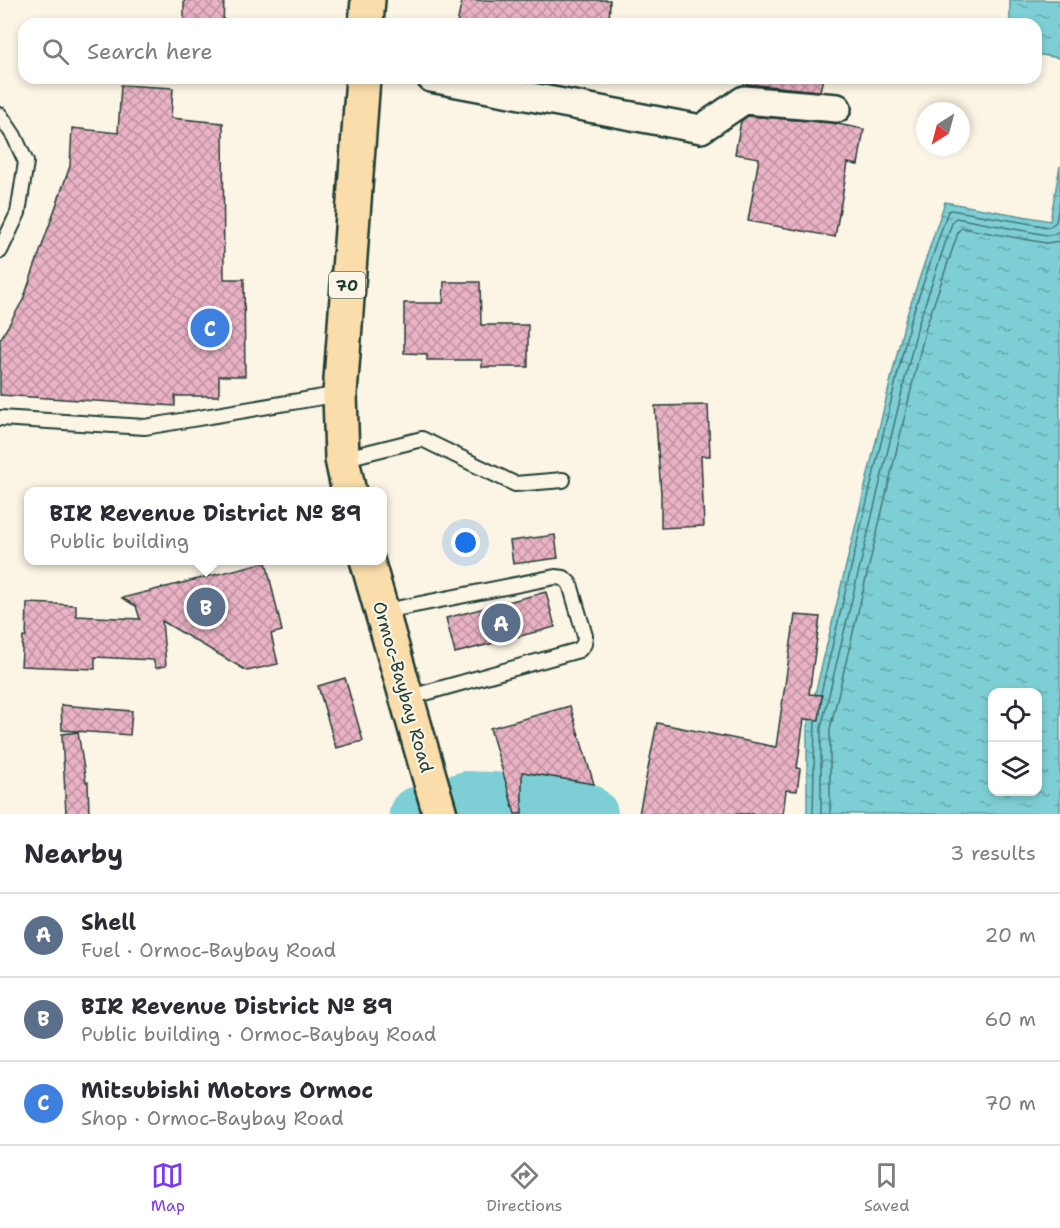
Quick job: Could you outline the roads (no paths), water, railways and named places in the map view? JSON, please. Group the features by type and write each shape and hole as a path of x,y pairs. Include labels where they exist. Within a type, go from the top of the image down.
{"highway":[{"path":"366,18 368,0"},
{"name":"70","path":"348,487 342,459 340,394 362,84"},
{"name":"Ormoc-Baybay Road","path":"368,565 437,802"}],"street":[{"path":"463,84 701,129 744,100 837,108"}],"lane":[{"path":"0,115 14,136 26,162 18,213 0,251"},
{"path":"0,418 145,427 340,394"},
{"path":"342,459 422,439 514,484 563,480"},
{"path":"381,612 555,577 564,578 570,584 585,636 584,644 579,651 407,698"}],"water":[{"path":"1010,0 1060,0 1060,58 1042,55 1042,18 1010,18"},
{"path":"1060,166 1060,814 807,814 807,727 905,321 945,202 1050,221"}],"waterway":[{"path":"416,814 467,798 576,803 591,814"}],"place":[{"name":"Mitsubishi Motors Ormoc","path":"210,328"},
{"name":"BIR Revenue District № 89","path":"206,607"},
{"name":"Shell","path":"501,623"}]}
